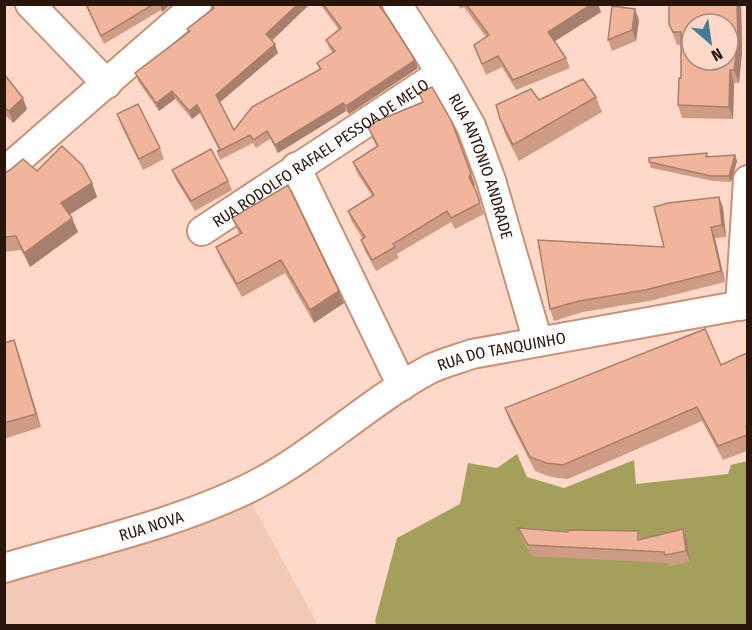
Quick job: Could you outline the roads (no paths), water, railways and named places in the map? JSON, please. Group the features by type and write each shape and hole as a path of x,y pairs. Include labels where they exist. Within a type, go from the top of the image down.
{"street":[{"path":"30,4 107,84"},
{"path":"4,172 197,4"},
{"name":"RUA ANTONIO ANDRADE","path":"397,4 441,73 471,126 491,180 538,342"},
{"name":"RUA RODOLFO RAFAEL PESSOA DE MELO","path":"202,231 441,73"},
{"path":"296,167 402,386"},
{"path":"744,305 747,180"},
{"name":"RUA DO TANQUINHO","path":"290,465 402,386 431,369 472,354 744,305"},
{"name":"RUA NOVA","path":"4,568 169,519 254,486 290,465"}]}
